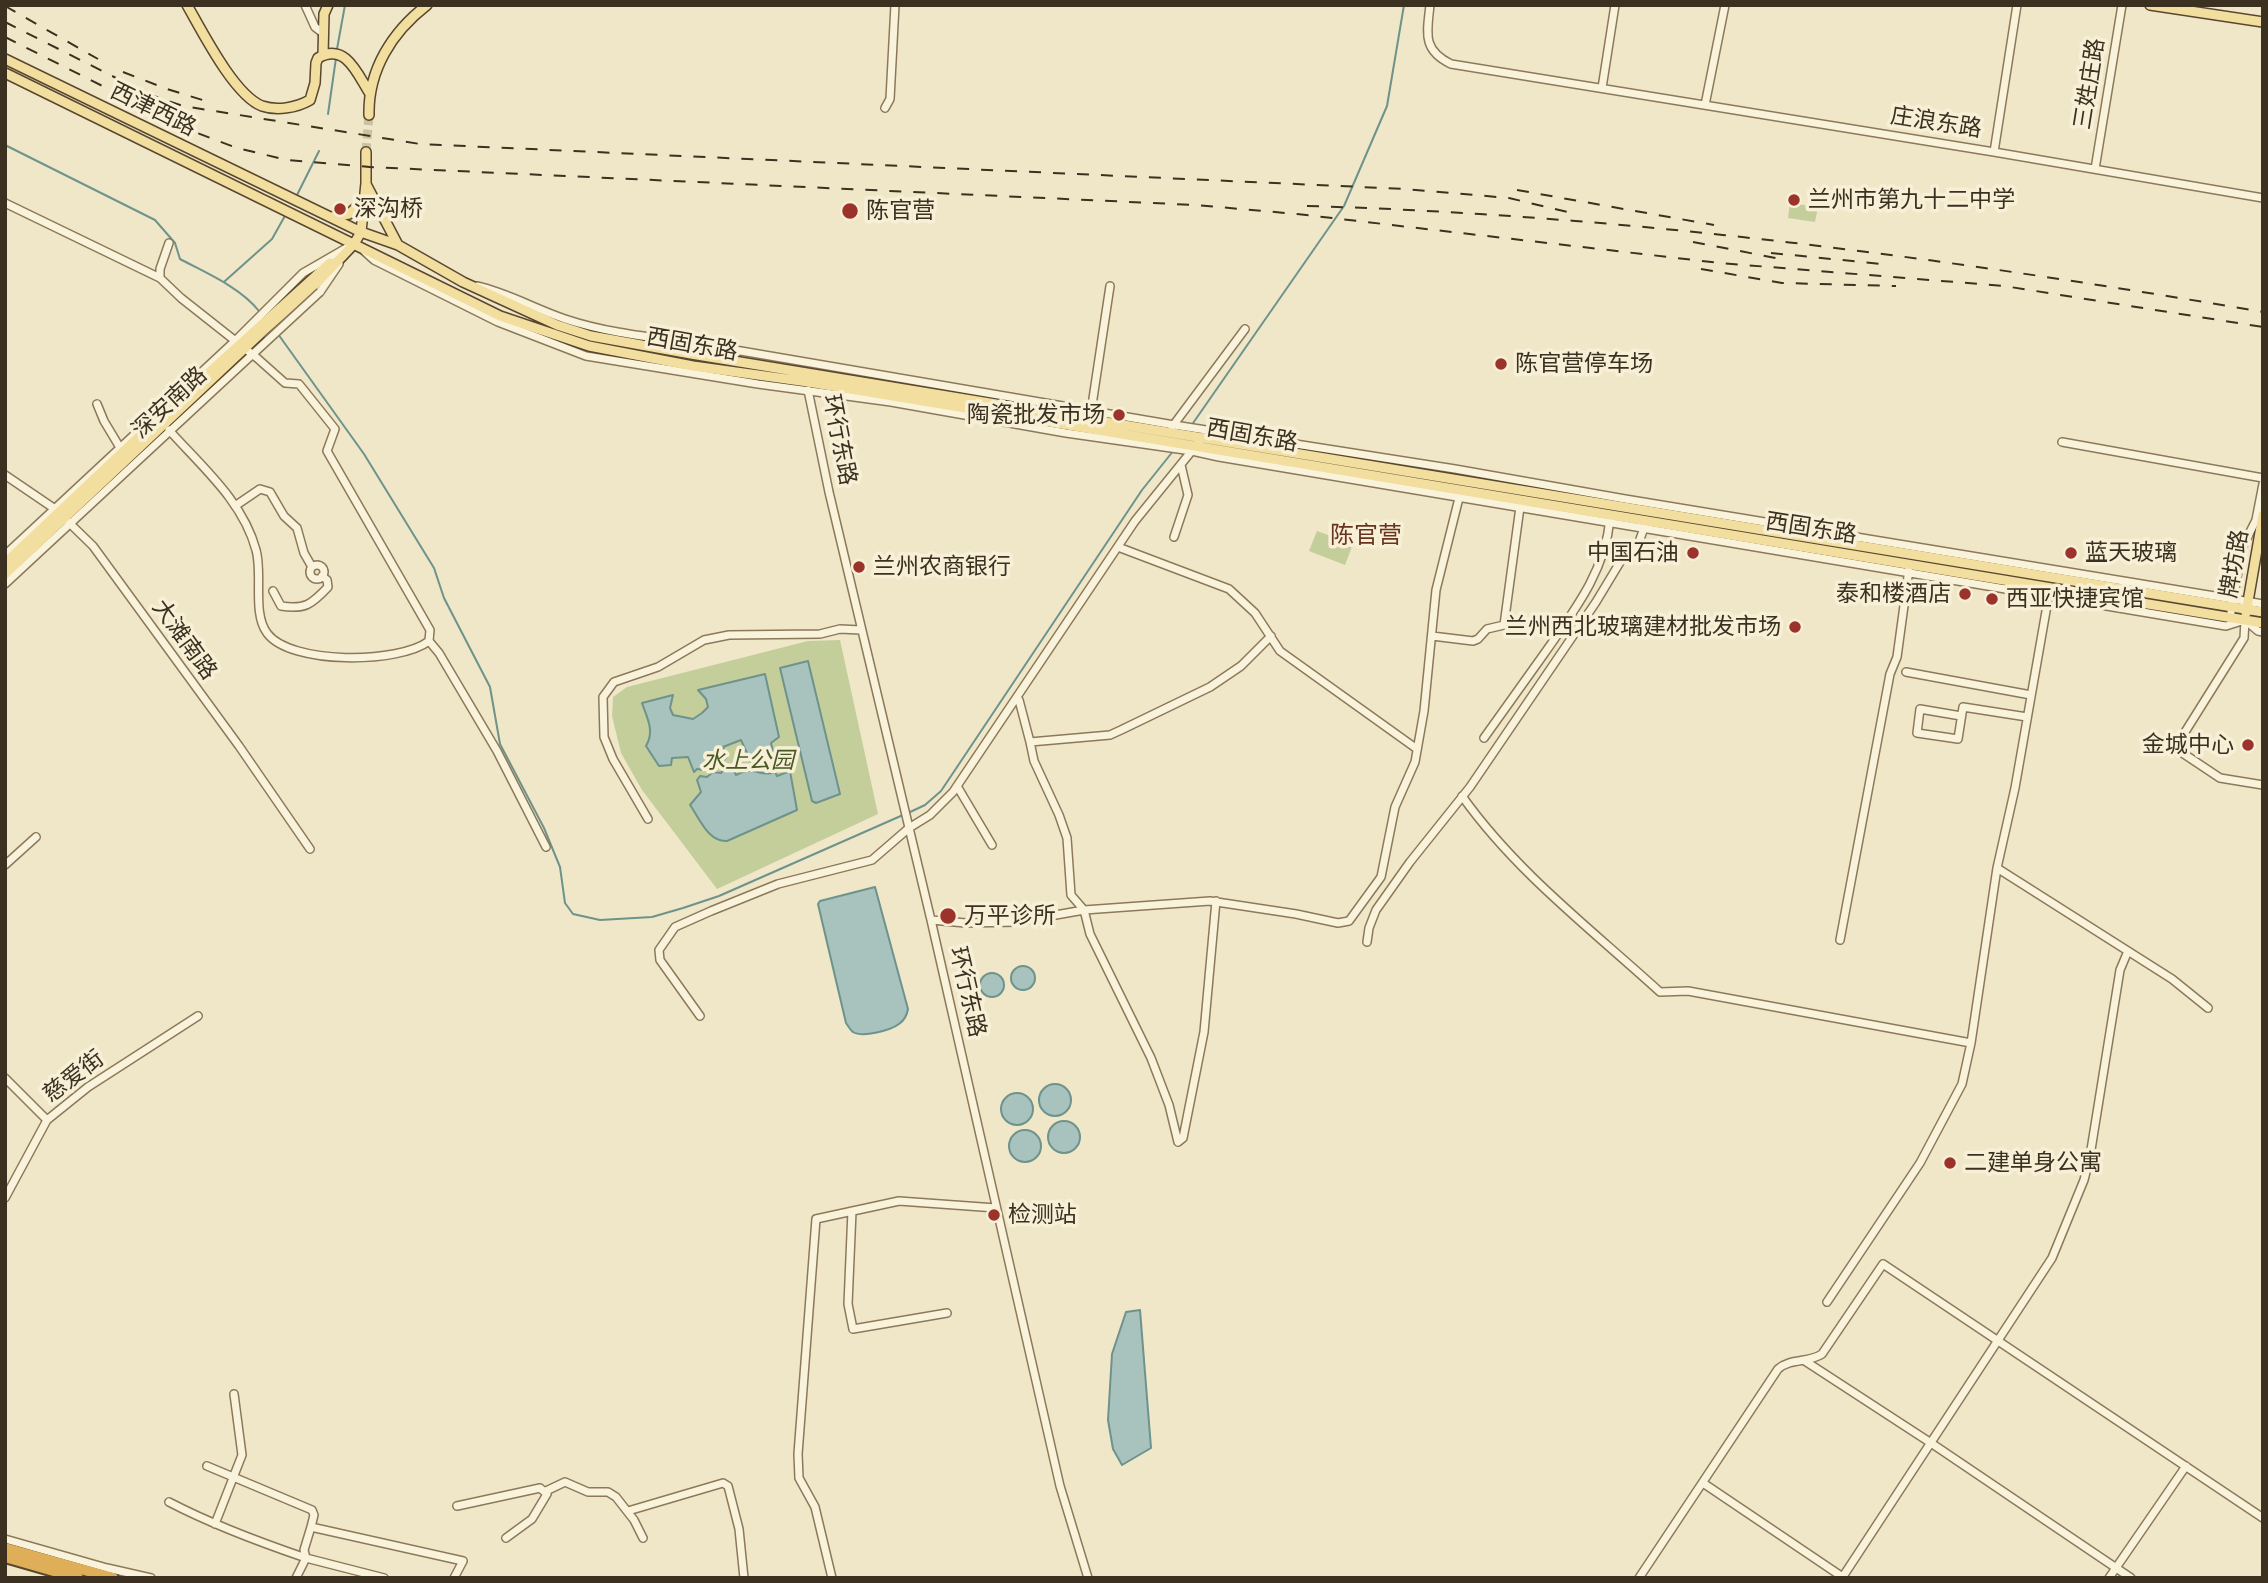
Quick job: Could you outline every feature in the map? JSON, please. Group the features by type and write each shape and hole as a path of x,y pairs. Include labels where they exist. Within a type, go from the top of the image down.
{"highway":[{"path":"5,1548 110,1573"},
{"path":"5,1557 78,1578"}],"main road":[{"path":"187,5 215,55 240,87 260,105 278,108 299,106 310,100 315,83 316,63 328,54 344,56 369,92"},
{"path":"328,5 324,15 324,34 328,54"},
{"path":"369,115 369,92 380,61 393,38 427,5"},
{"path":"2151,5 2263,22"},
{"name":"西津西路","path":"5,59 284,195"},
{"name":"西津西路","path":"5,73 278,206"},
{"path":"354,244 361,232 366,152"},
{"path":"366,183 398,245"},
{"name":"西固东路","path":"284,195 361,232 398,245 463,282 557,325 591,336 1000,409 1173,428 1195,442 1460,493 2049,592 2062,589 2245,620 2262,626"},
{"path":"329,216 349,215 363,201"},
{"name":"西固东路","path":"278,206 500,316 589,346 693,366 809,377"},
{"name":"深安南路","path":"5,574 62,516 354,244"},
{"name":"深安南路","path":"5,563 62,516 121,450 242,347"},
{"name":"西固东路","path":"1090,419 1164,443 1195,442 2263,608"},
{"name":"牌坊路","path":"2245,620 2263,514"},
{"path":"2062,589 2063,579"}],"street":[{"path":"305,5 315,27 324,34"},
{"path":"885,108 890,99 895,5"},
{"name":"庄浪东路","path":"1430,5 1427,36 1430,47 1440,59 1451,64 2263,198"},
{"path":"1602,88 1615,5"},
{"path":"1705,105 1725,5"},
{"path":"1994,152 2017,5"},
{"name":"三姓庄路","path":"2095,169 2122,5"},
{"path":"5,202 160,278 285,383 299,384 335,429 327,451 430,630 429,641 439,653 497,751 547,847"},
{"path":"160,278 160,269 169,243"},
{"name":"深安南路","path":"5,555 62,516 169,430 242,347 354,244"},
{"path":"809,377 1090,419 1110,286"},
{"path":"809,377 891,402 1066,433 1164,443 1245,330"},
{"name":"环行东路","path":"809,377 829,492 931,920 1060,1486 1088,1578"},
{"path":"97,404 103,421 121,450"},
{"path":"169,430 228,495 254,542 260,617 269,637 301,652 346,659 374,658 405,651 429,641"},
{"path":"700,1016 660,960 659,950 675,927 778,884 872,860 908,826 930,815 957,786 1135,521 1181,465 1195,442 2032,565 2233,603"},
{"path":"2062,442 2263,478"},
{"path":"1174,537 1188,495 1181,465"},
{"name":"大滩南路","path":"5,475 62,516 93,546 239,746 310,849"},
{"name":"牌坊路","path":"2230,618 2242,548 2256,520 2263,484"},
{"path":"235,506 260,489 270,492 284,516 297,528 304,553 312,567 310,572 313,577 318,579 323,576 328,587 312,604 291,608 281,606 273,591"},
{"path":"931,920 966,923 1016,922 1084,910 1216,901 1338,923 1349,921 1381,877 1395,807 1415,762 1424,711 1437,590 1460,493 1520,507 1610,519 1607,545 1598,570 1582,599 1484,738"},
{"path":"1432,636 1473,641 1486,629 1504,625 1520,507"},
{"name":"深安南路","path":"5,584 62,516"},
{"path":"1367,942 1376,910 1409,862 1462,796 1596,602 1625,554 1638,545 1645,524"},
{"path":"1118,547 1228,589 1248,604 1280,651 1417,749"},
{"path":"1840,940 1890,674 1897,657 1909,568"},
{"path":"1826,1302 1929,1146 1962,1084 1971,1043 1997,868 2015,788 2049,592 2226,626 2245,620 2244,638 2175,748 2220,778 2263,785"},
{"name":"牌坊路","path":"2262,626 2263,608"},
{"path":"648,819 613,759 604,737 603,697 614,682 658,667 704,640 729,635 820,634 840,629 862,629"},
{"path":"1030,742 1110,735 1210,687 1241,666 1270,636"},
{"path":"1906,672 2031,695"},
{"path":"1019,700 1034,761 1067,838 1071,895 1084,910 1090,934 1151,1058 1169,1105 1178,1142 1183,1138 1204,1032 1216,901"},
{"path":"1961,716 1920,709 1917,733 1958,739 1963,707 2027,717"},
{"path":"957,786 992,845"},
{"path":"1462,796 1484,827 1514,859 1586,928 1660,992 1688,991 1971,1043"},
{"path":"5,865 36,837"},
{"path":"1997,868 2172,979 2208,1007"},
{"path":"1703,1482 1843,1577 2055,1252 2084,1180 2095,1129 2120,970 2128,951"},
{"name":"慈爱街","path":"5,1198 47,1121 88,1087 198,1016"},
{"path":"5,1078 47,1121"},
{"path":"832,1578 815,1507 799,1478 805,1339 816,1219 899,1201 996,1208"},
{"path":"852,1211 848,1304 853,1329 947,1313"},
{"path":"1639,1578 1778,1369 1785,1364 1822,1354 1883,1264 2263,1518"},
{"path":"1804,1360 2130,1578"},
{"path":"215,1524 242,1455 234,1394"},
{"path":"207,1466 312,1510 314,1515 304,1550 306,1558 296,1578"},
{"path":"2109,1578 2186,1466"},
{"path":"546,1491 565,1482 588,1492 608,1492 628,1511 643,1538"},
{"path":"628,1511 723,1483 728,1486 739,1529 744,1578"},
{"path":"457,1506 540,1488 546,1491"},
{"path":"506,1538 531,1519 548,1494 546,1491"},
{"path":"169,1503 215,1524 306,1558 384,1578"},
{"path":"311,1527 463,1561 454,1578"},
{"path":"5,1539 121,1578"},
{"path":"110,1573 151,1578"}],"green space":[{"path":"1790,203 1818,207 1815,222 1788,218"},
{"path":"1317,531 1353,544 1345,565 1309,551"},
{"name":"水上公园","path":"840,640 878,814 717,889 642,790 621,753 612,716 613,697 627,687 808,641"}],"water":[{"path":"808,661 840,794 816,803 812,801 780,668"},
{"path":"765,674 779,737 771,743 776,765 765,768 752,764 741,740 723,747 727,757 716,767 708,766 704,770 697,769 694,772 688,757 672,758 671,765 659,766 646,746 650,730 642,703 673,695 670,708 673,715 693,719 708,707 706,699 698,690"},
{"path":"726,767 733,769 736,775 753,771 765,774 775,772 777,776 790,771 797,810 727,841 715,838 705,829 690,805 701,792 697,780 700,776 707,777 713,772 721,773"},
{"path":"875,887 908,1009 904,1019 895,1026 858,1034 846,1023 818,904 820,901"},
{"path":"1023,966 1032,969 1035,978 1032,987 1023,990 1014,987 1011,978 1014,969"},
{"path":"992,973 1001,976 1004,985 1001,994 992,997 983,994 980,985 983,976"},
{"path":"1055,1084 1066,1089 1071,1100 1066,1111 1055,1116 1044,1111 1039,1100 1044,1089"},
{"path":"1017,1093 1028,1098 1033,1109 1028,1120 1017,1125 1006,1120 1001,1109 1006,1098"},
{"path":"1064,1121 1075,1126 1080,1137 1075,1148 1064,1153 1053,1148 1048,1137 1053,1126"},
{"path":"1025,1130 1036,1135 1041,1146 1036,1157 1025,1162 1014,1157 1009,1146 1014,1135"},
{"path":"1140,1310 1151,1448 1122,1465 1113,1449 1108,1420 1112,1354 1126,1312"}],"waterway":[{"path":"337,49 345,5"},
{"path":"1191,426 1344,206 1387,106 1404,5"},
{"path":"328,114 336,58"},
{"path":"5,145 155,220 175,243 180,259 233,288 259,311"},
{"path":"296,197 319,151"},
{"path":"225,281 272,239 286,214"},
{"path":"278,334 364,454 434,568 444,598 490,687 500,744 544,828 560,867 565,903 573,914 600,920 652,917 683,908 719,896 903,815"},
{"path":"908,813 925,805 941,791 1142,490 1174,450"}],"tunnel":[{"path":"366,152 369,115"}],"railway":[{"path":"5,6 98,59"},
{"path":"5,22 134,87"},
{"path":"5,37 192,131 237,148 287,160 370,167 1196,205 1297,214 1720,263 2004,286 2263,327"},
{"path":"123,72 209,102"},
{"path":"124,86 183,106 420,144 1405,189 1509,198 1576,214"},
{"path":"1517,190 1714,225"},
{"path":"1307,206 1547,219 1787,242 2025,274 2263,312"},
{"path":"1693,242 1781,259"},
{"path":"1771,253 1882,264"},
{"path":"1701,269 1782,283 1896,286"}],"place":[{"name":"兰州市第九十二中学","path":"1794,200"},
{"name":"深沟桥","path":"340,209"},
{"name":"陈官营","path":"850,211"},
{"name":"陈官营停车场","path":"1501,364"},
{"name":"陶瓷批发市场","path":"1119,415"},
{"name":"中国石油","path":"1693,553"},
{"name":"蓝天玻璃","path":"2071,553"},
{"name":"兰州农商银行","path":"859,567"},
{"name":"泰和楼酒店","path":"1965,594"},
{"name":"西亚快捷宾馆","path":"1992,599"},
{"name":"兰州西北玻璃建材批发市场","path":"1795,627"},
{"name":"金城中心","path":"2248,745"},
{"name":"万平诊所","path":"948,916"},
{"name":"二建单身公寓","path":"1950,1163"},
{"name":"检测站","path":"994,1215"}],"district":[{"name":"陈官营","path":"1366,536"}]}
